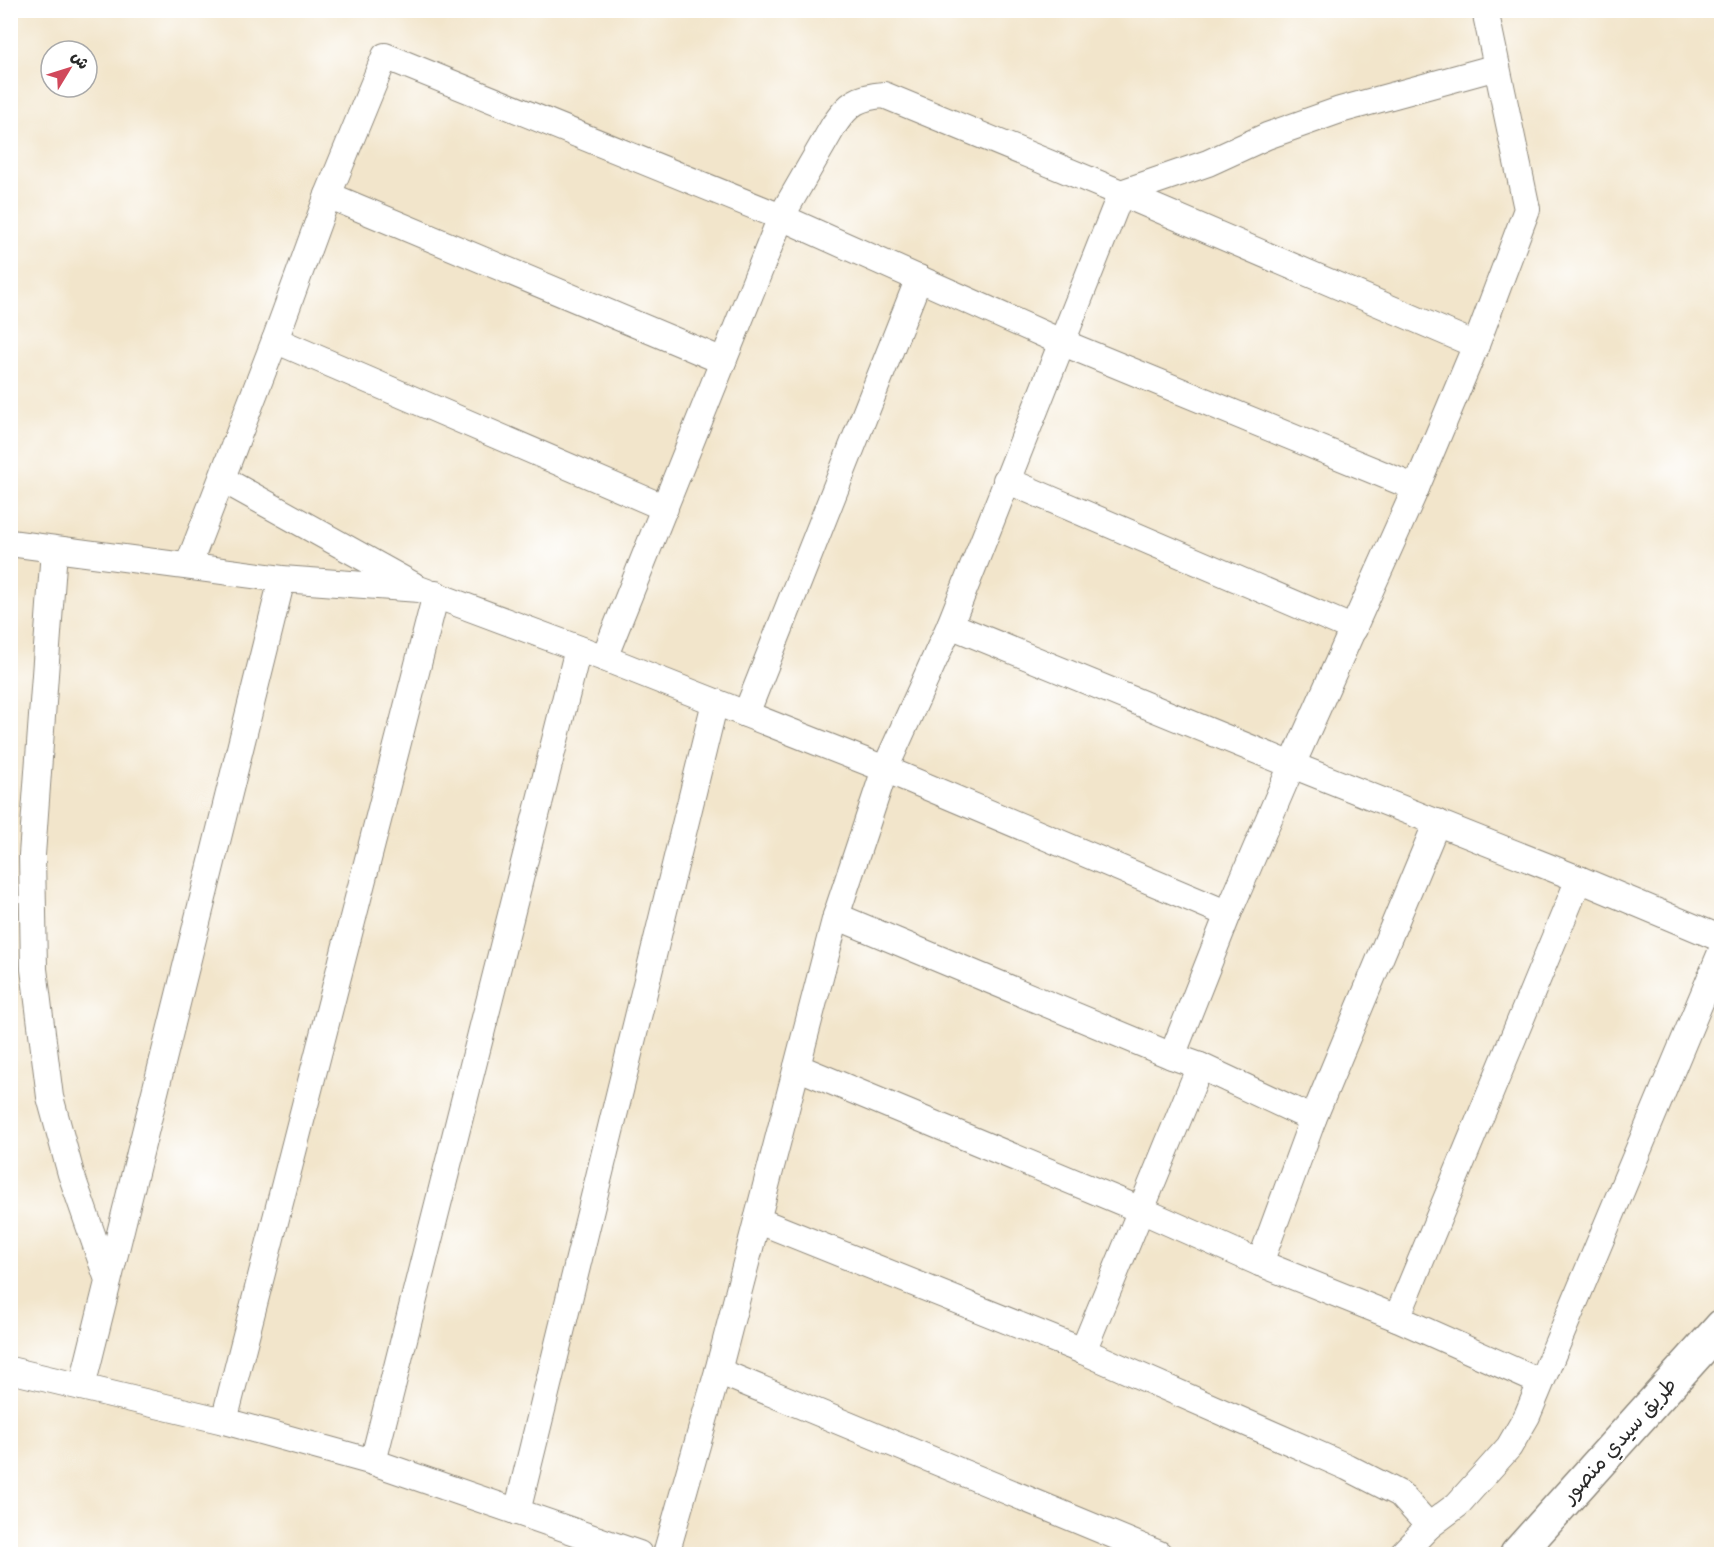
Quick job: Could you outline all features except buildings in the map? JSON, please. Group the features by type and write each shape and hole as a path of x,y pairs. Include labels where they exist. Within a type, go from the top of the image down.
{"main road":[{"name":"طريق سيدي منصور","path":"1517,1554 1718,1335"}],"street":[{"path":"1172,1056 1228,914 1416,488 1476,345 1527,209 1485,10"},
{"path":"188,566 328,195 385,57 781,217 1061,342 1416,488"},
{"path":"666,1554 718,1371 836,916 885,769 950,625 1121,193 1208,163 1267,136 1340,110 1497,67"},
{"path":"604,658 781,217 842,113 856,100 867,96 884,95 1121,193 1476,345"},
{"path":"328,195 723,361"},
{"path":"746,714 919,278"},
{"path":"275,340 665,507"},
{"path":"222,479 427,591 885,769 1228,914"},
{"path":"1006,480 1354,629"},
{"path":"10,543 282,579 427,591"},
{"path":"54,550 32,855 34,969 50,1097 71,1174 108,1280"},
{"path":"82,1388 282,579"},
{"path":"224,1421 427,591"},
{"path":"950,625 1722,939"},
{"path":"373,1462 578,649"},
{"path":"517,1512 715,702"},
{"path":"1260,1263 1313,1119 1437,822"},
{"path":"1397,1318 1579,879"},
{"path":"836,916 1200,1066 1313,1119"},
{"path":"1402,1554 1429,1526 1457,1505 1509,1447 1527,1416 1722,950"},
{"path":"1083,1351 1200,1066"},
{"path":"797,1067 1141,1210 1260,1263 1397,1318 1540,1382"},
{"path":"757,1220 1083,1351 1357,1472 1400,1494 1429,1526"},
{"path":"10,1370 224,1421 373,1462 639,1554"},
{"path":"718,1371 1159,1554"}]}
